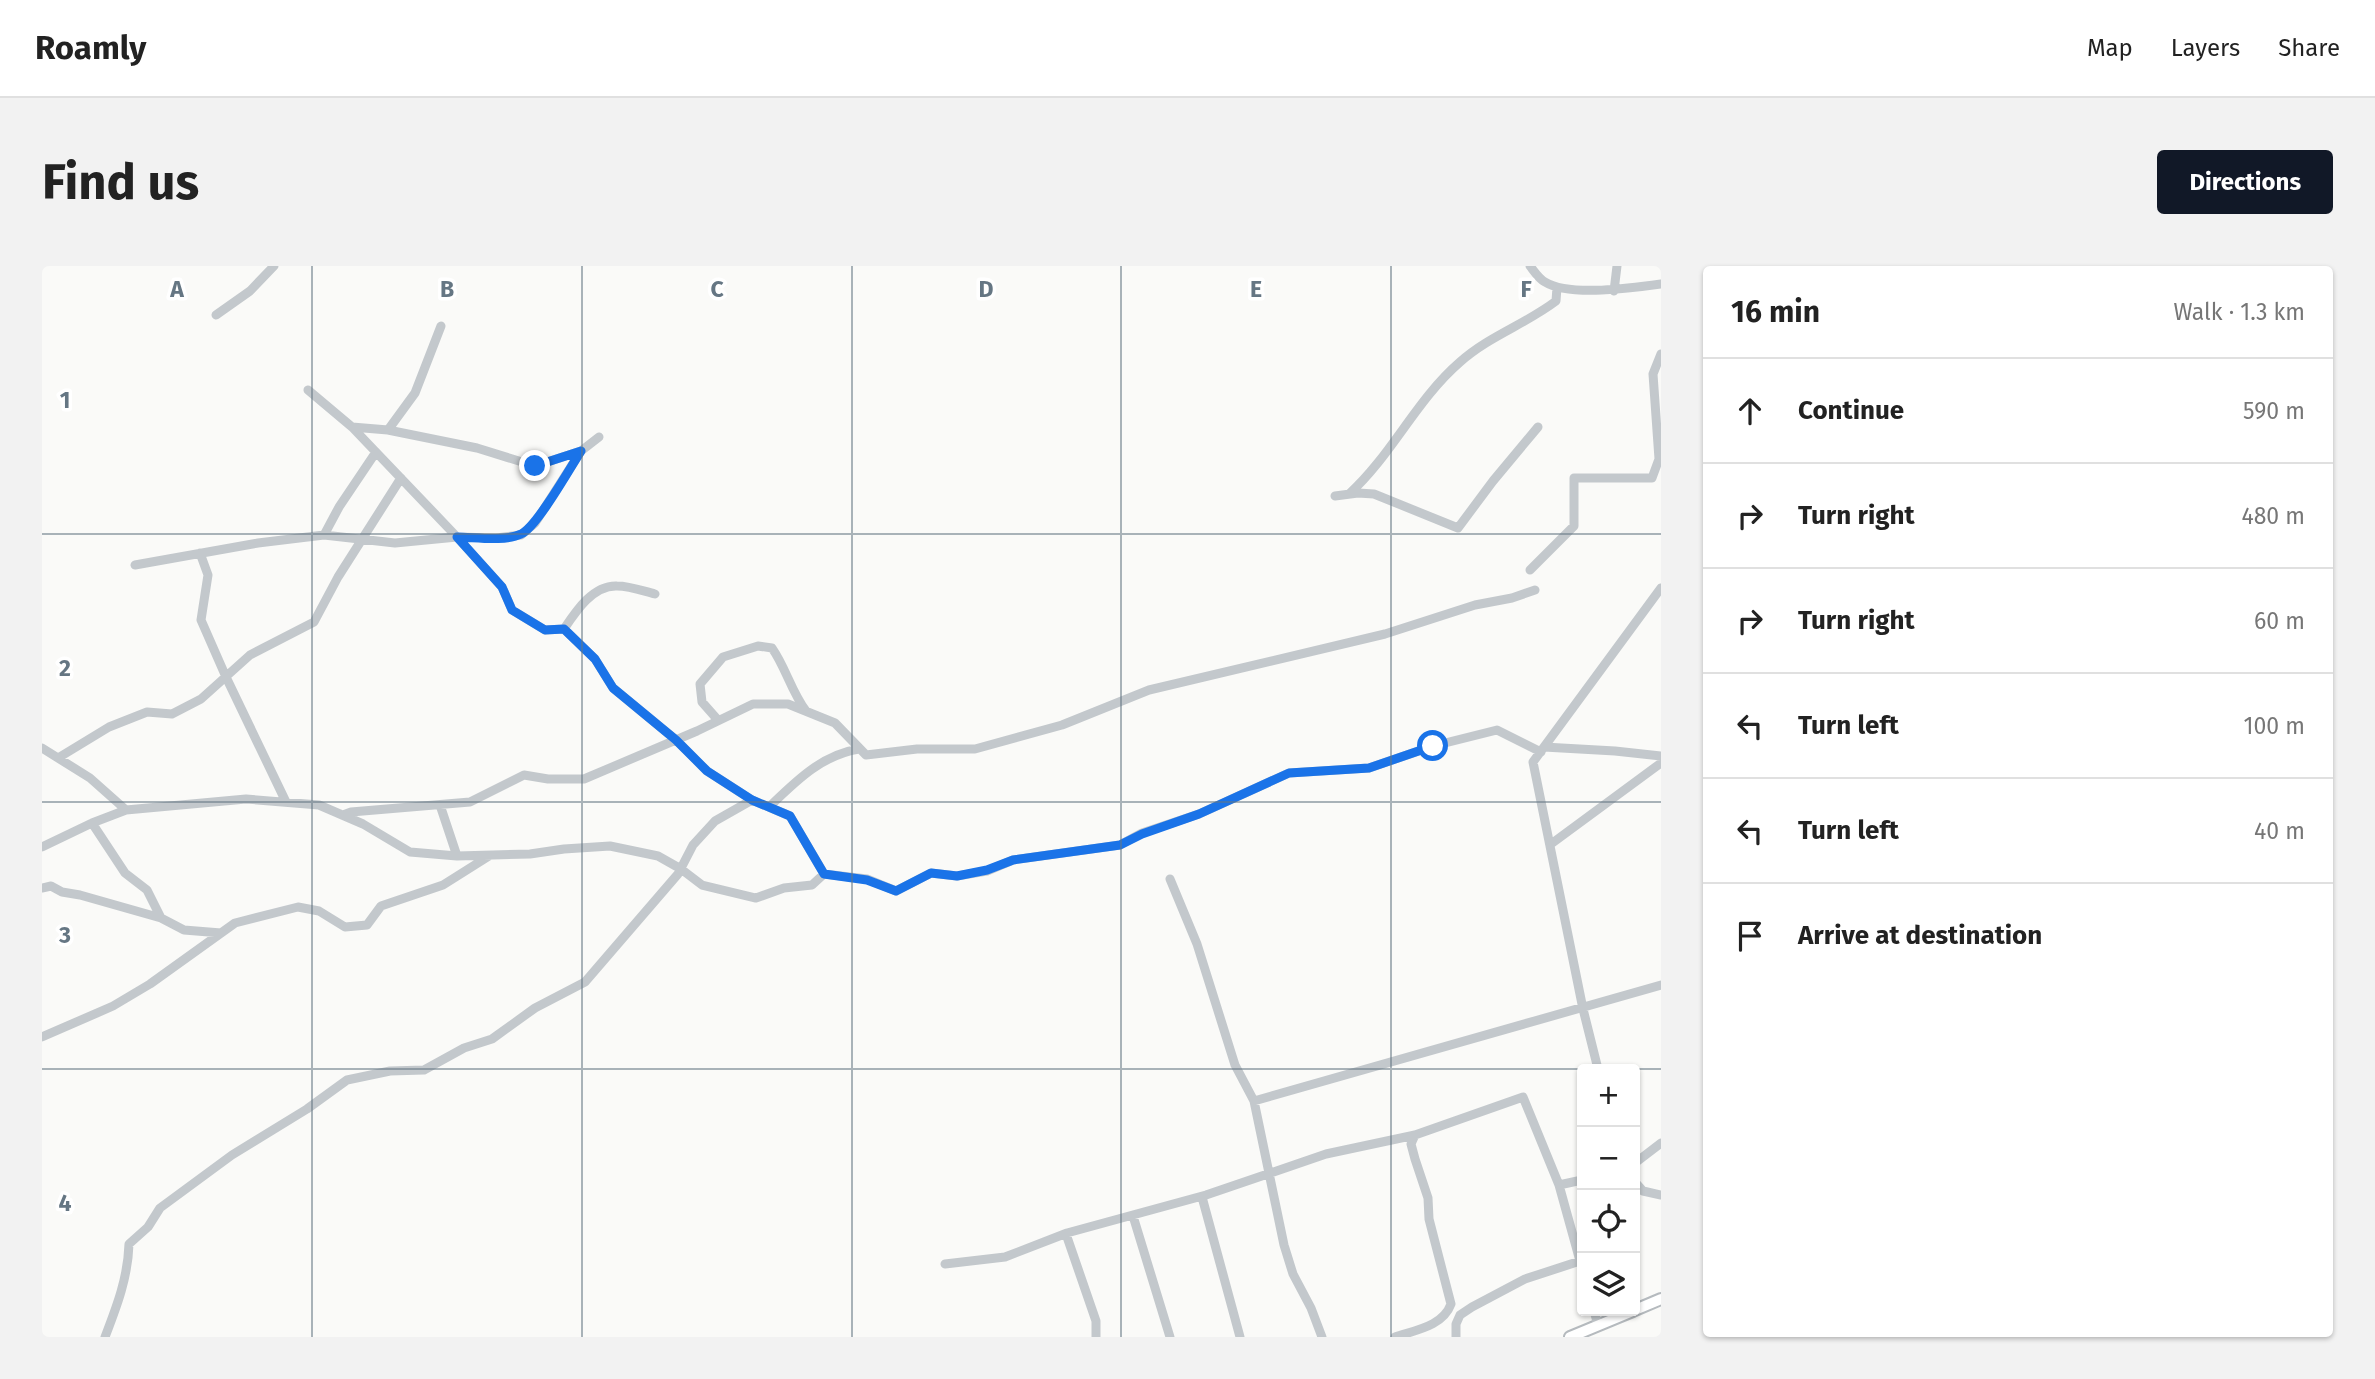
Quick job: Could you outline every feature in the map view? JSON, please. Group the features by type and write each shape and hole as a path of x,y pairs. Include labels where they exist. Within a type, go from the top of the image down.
{"main road":[{"path":"1640,1308 1661,1299"},
{"path":"1571,1337 1620,1316"}],"street":[{"path":"216,315 250,291 274,266"},
{"path":"1530,266 1543,282 1557,288 1614,291 1661,284"},
{"path":"1614,291 1617,266"},
{"path":"1349,494 1373,470 1420,404 1460,362 1489,340 1535,317 1556,301 1557,288"},
{"path":"388,430 415,393 441,326"},
{"path":"1530,570 1574,526 1574,478 1652,478 1659,458 1653,374 1661,354"},
{"path":"308,390 352,427 457,537 502,587 512,610 545,630 564,629 595,659 613,688 676,740 707,771 752,800 790,816 824,874"},
{"path":"352,427 388,430 477,448 535,466 581,451"},
{"path":"1335,496 1374,494 1458,528 1538,427"},
{"path":"135,565 324,535 395,543 457,537 496,538 522,534 535,523 581,451 599,437"},
{"path":"324,535 339,507 376,452"},
{"path":"58,758 109,727 147,712 172,715 201,699 250,655 314,622 338,577 401,478"},
{"path":"200,553 208,575 201,620 286,802"},
{"path":"564,629 580,605 615,585 655,594"},
{"path":"1597,1064 1583,1009 1534,762 1661,588"},
{"path":"343,815 351,812 470,802 524,775 548,779 584,779 753,704 788,704 835,723 866,755 917,750 975,749 1062,725 1149,690 1385,634 1475,605 1512,598 1535,590"},
{"path":"717,719 702,702 700,684 723,657 758,646 772,648 782,662 795,697 807,712"},
{"path":"824,874 867,880 896,891 931,873 957,876 987,870 1013,860 1120,845 1142,834 1199,814 1289,773 1369,768 1433,746 1497,730 1543,750 1661,756"},
{"path":"42,748 90,778 126,810"},
{"path":"769,807 806,773 840,752 859,749"},
{"path":"1551,845 1661,763"},
{"path":"42,848 92,823 126,810 246,799 319,805 363,824 410,852 457,856 530,854 610,846 658,856 702,885 756,898 784,888 812,885 824,874"},
{"path":"105,1337 120,1296 129,1244 148,1227 160,1209 232,1156 307,1109 347,1080 390,1071 424,1070 464,1048 492,1039 535,1008 585,982 681,869 693,845 715,821 752,800"},
{"path":"440,805 457,856"},
{"path":"92,823 125,873 147,890 161,918"},
{"path":"42,1037 113,1006 141,990 235,923 298,907 319,911 345,927 367,925 381,906 443,885 491,855"},
{"path":"1170,879 1197,944 1235,1065 1254,1101 1284,1245 1293,1275 1311,1308 1322,1337"},
{"path":"42,888 51,886 62,892 161,918 184,930 221,933"},
{"path":"1254,1101 1661,985"},
{"path":"945,1264 1005,1257 1066,1234 1202,1197 1326,1154 1415,1135 1523,1097 1559,1185 1578,1253"},
{"path":"1395,1337 1440,1321 1448,1313 1451,1304 1429,1219 1428,1198 1411,1144 1415,1135"},
{"path":"1640,1159 1661,1143"},
{"path":"1559,1185 1577,1181"},
{"path":"1640,1188 1643,1191 1661,1195"},
{"path":"1202,1197 1240,1337"},
{"path":"1133,1216 1170,1337"},
{"path":"1066,1234 1096,1321 1096,1337"},
{"path":"1456,1337 1456,1324 1460,1315 1509,1286 1577,1266"},
{"path":"1448,1313 1456,1324"},
{"path":"1595,1316 1598,1325"}],"route":[{"path":"535,466 581,451 535,523 522,534 496,538 457,537 502,587 512,610 545,630 564,629 595,659 613,688 676,740 707,771 752,800 790,816 824,874 867,880 896,891 931,873 957,876 987,870 1013,860 1062,851 1120,845 1142,834 1199,814 1289,773 1369,768 1433,746"}]}
